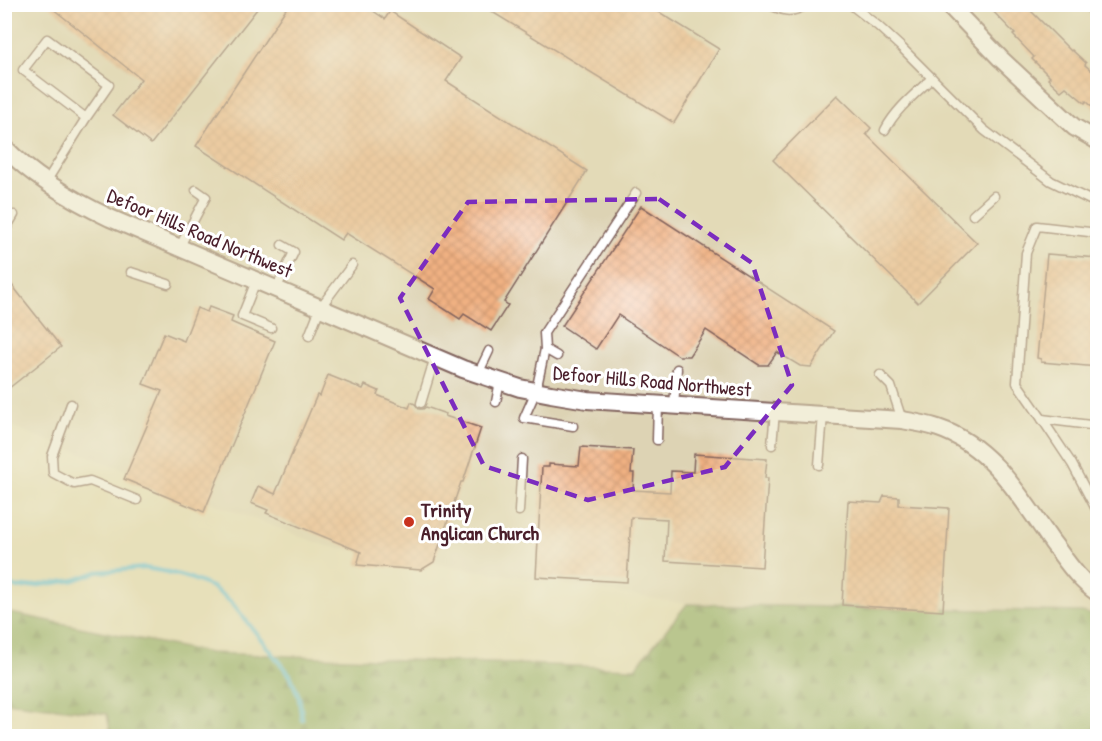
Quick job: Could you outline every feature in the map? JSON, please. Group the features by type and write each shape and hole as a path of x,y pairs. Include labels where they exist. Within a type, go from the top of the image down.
{"street":[{"path":"948,4 1074,127 1098,141"},
{"name":"Defoor Hills Road Northwest","path":"4,147 46,182 82,205 463,369 500,381 536,391 587,400 902,420 939,428 969,443 992,462 1008,479 1073,570 1098,593"}],"lane":[{"path":"767,4 786,12 800,10 808,4"},
{"path":"850,4 878,26 984,130 1051,181 1098,204"},
{"path":"46,182 109,85 47,39 23,70 86,118"},
{"path":"885,130 903,105 932,78"},
{"path":"179,248 206,197 196,190"},
{"path":"573,426 524,418 536,391 545,349 544,333 636,193"},
{"path":"973,215 994,196"},
{"path":"5,230 14,215"},
{"path":"1098,233 1037,226 1026,253 1017,383 1071,464 1098,513"},
{"path":"276,289 294,252 282,245"},
{"path":"309,336 321,308 352,266"},
{"path":"131,272 168,284"},
{"path":"256,281 242,316 271,328"},
{"path":"545,349 557,356"},
{"path":"478,374 489,351"},
{"path":"421,404 435,357"},
{"path":"657,440 677,369"},
{"path":"880,375 891,386 902,420"},
{"path":"496,402 500,381"},
{"path":"71,404 52,456 53,473 74,484 90,481 137,500"},
{"path":"772,445 775,412"},
{"path":"819,465 823,415"},
{"path":"1042,419 1098,426"},
{"path":"519,512 522,459"}],"highlighted area":[{"path":"659,199 752,263 792,385 725,467 588,500 484,466 400,298 468,202"}],"shaded area":[{"path":"4,5 1097,5 1097,612 687,604 326,546 5,424"}],"green space":[{"path":"687,604 1082,612 1097,616 1097,736 111,736 107,714 5,702 5,612 210,653 635,668"}],"building":[{"path":"47,4 261,4 151,144 113,115 141,79"},
{"path":"289,4 363,4 385,19 390,11 461,58 446,81 587,171 504,302 508,305 491,331 464,314 460,319 429,299 435,289 346,233 341,240 196,146"},
{"path":"479,4 646,4 719,49 674,123"},
{"path":"986,4 1024,4 1086,63 1085,65 1098,76 1098,112 1066,87 1061,91 1048,79 1050,77 1032,59 1034,57 1013,35 1015,34"},
{"path":"837,95 871,128 866,134 977,243 918,303 773,160"},
{"path":"641,206 834,331 811,367 800,366 777,352 768,365 759,365 706,330 689,356 679,356 618,315 596,349 562,326"},
{"path":"1047,254 1098,258 1098,367 1041,362 1041,359 1037,358"},
{"path":"4,275 61,347 4,392"},
{"path":"209,307 233,316 231,322 275,341 204,512 124,479 162,391 143,384 164,333 184,341 197,308 207,312"},
{"path":"328,375 363,389 365,385 379,391 377,395 409,408 411,402 419,409 426,407 481,428 434,562 421,570 357,565 361,552 266,513 268,510 251,503 258,486 275,494 317,395 320,396"},
{"path":"581,447 633,450 631,473 634,473 633,490 670,492 671,471 693,472 694,454 767,459 765,478 768,478 762,567 665,561 667,519 631,517 627,582 536,577 542,467 549,467 549,464 579,466"},
{"path":"884,496 899,497 899,505 949,508 943,611 842,605 848,501 881,503"}],"waterway":[{"path":"4,583 18,588 75,580 97,572 145,568 190,578 212,587 231,602 290,675 299,697 302,719"}],"place":[{"name":"Trinity Anglican Church","path":"409,522"}]}
